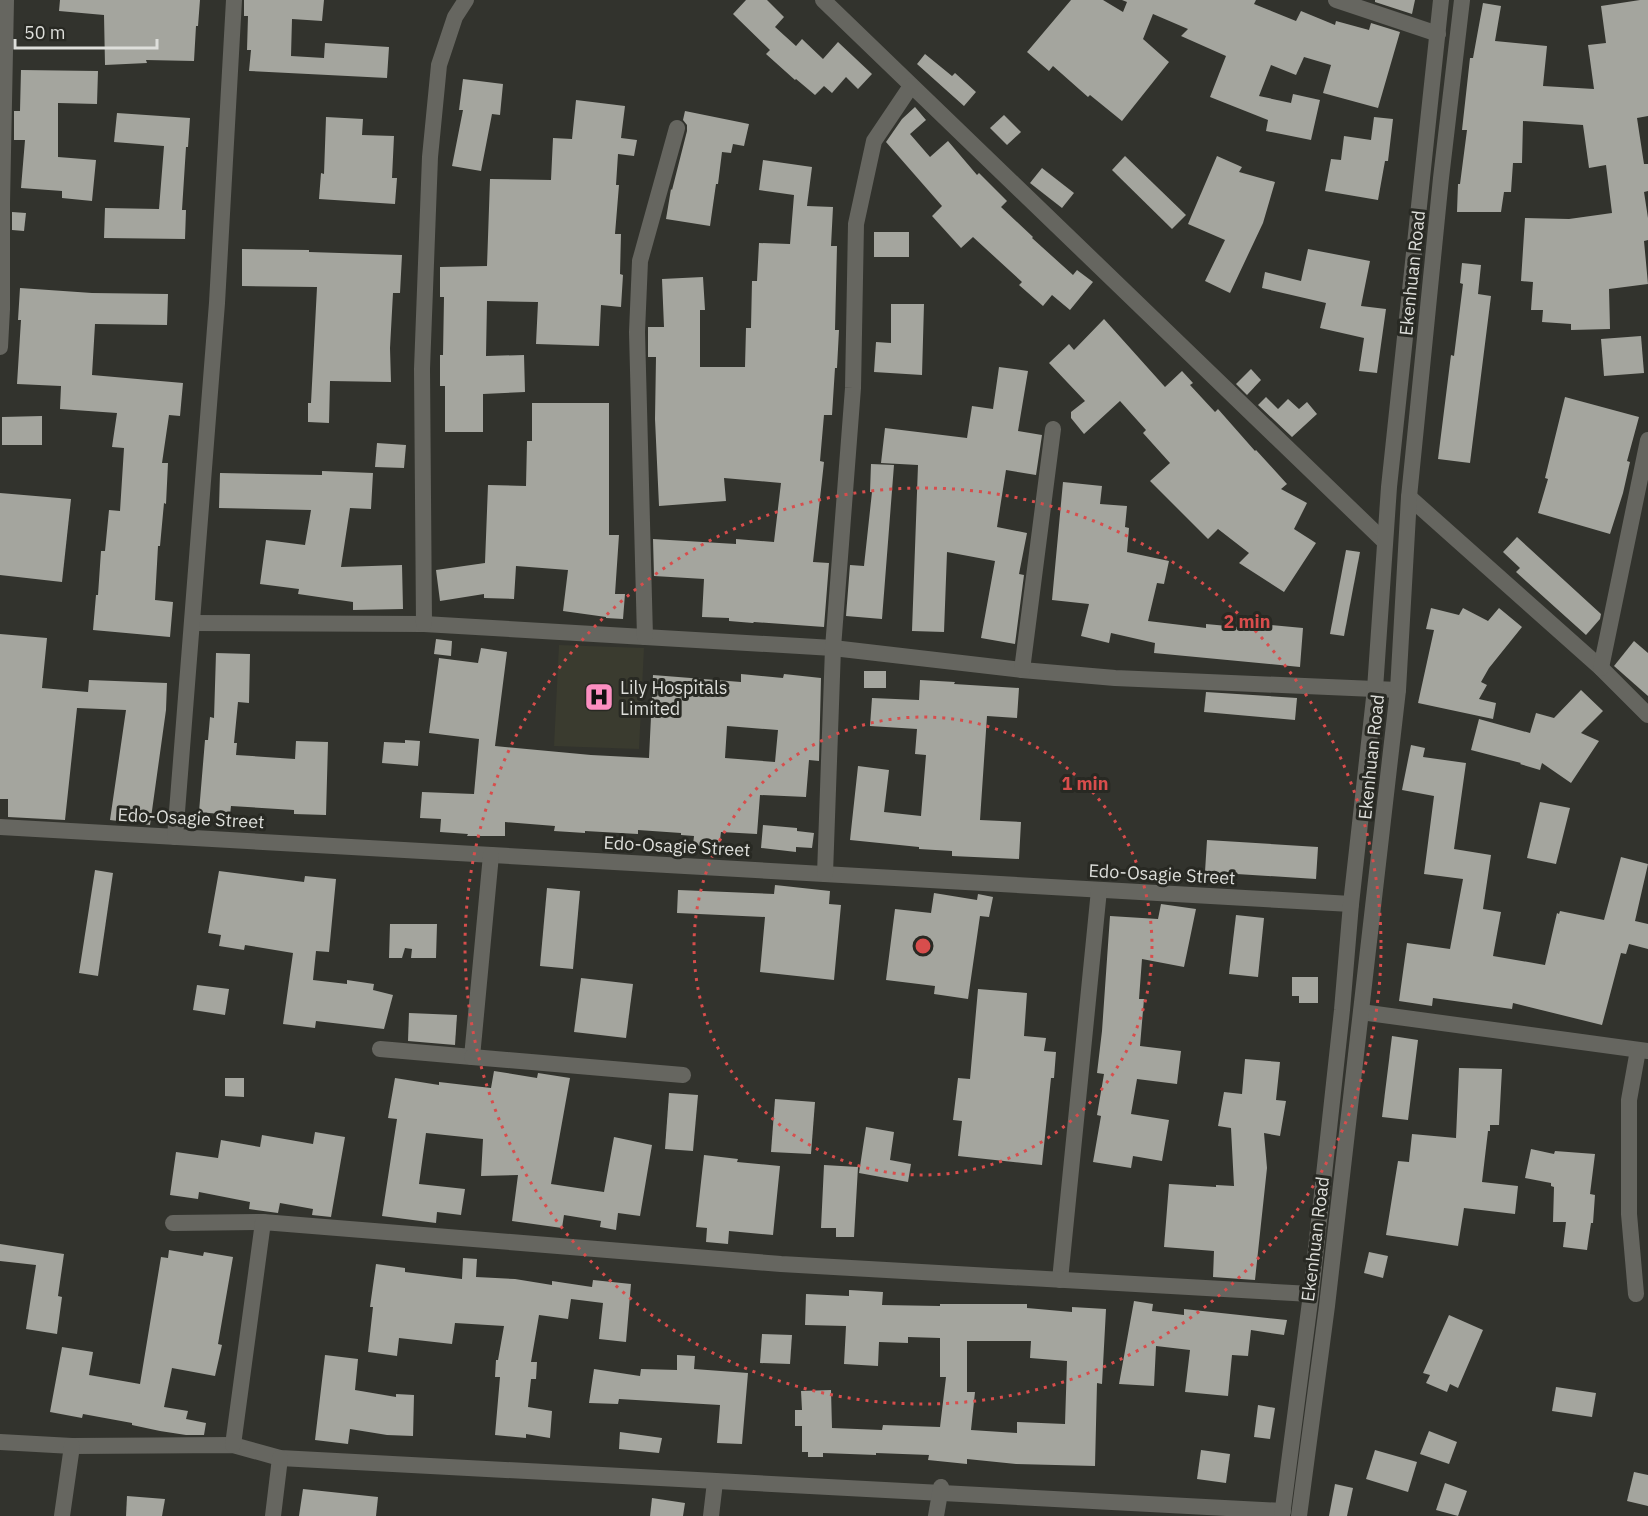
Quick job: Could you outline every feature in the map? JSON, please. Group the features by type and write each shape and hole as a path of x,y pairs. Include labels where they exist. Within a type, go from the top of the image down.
{"street":[{"path":"0,347 6,0"},
{"path":"175,837 217,303 234,0"},
{"path":"424,624 422,369 430,157 439,65 454,17 466,0"},
{"path":"823,0 1384,542"},
{"path":"1336,0 1438,34"},
{"name":"Ekenhuan Road","path":"1288,1514 1375,689 1384,542 1441,0"},
{"name":"Ekenhuan Road","path":"1288,1514 1327,1306 1361,1012 1398,690 1409,497 1441,178 1462,0"},
{"path":"825,874 833,648 853,388 856,224 874,141 911,86"},
{"path":"645,638 637,332 640,261 677,128"},
{"path":"1022,670 1053,429"},
{"path":"1601,668 1648,440"},
{"path":"1409,497 1601,668 1648,715"},
{"path":"192,623 424,624 833,648 1022,670 1115,678 1398,690"},
{"name":"Edo-Osagie Street","path":"0,827 1351,904"},
{"path":"472,1057 491,855"},
{"path":"1060,1280 1098,890"},
{"path":"1361,1012 1643,1051 1629,1100 1629,1214 1636,1294"},
{"path":"381,1049 683,1075"},
{"path":"232,1445 263,1221"},
{"path":"173,1223 263,1221 781,1264 1311,1294"},
{"path":"0,1442 72,1446 232,1445 280,1458 1288,1514"},
{"path":"62,1516 72,1446"},
{"path":"273,1516 280,1458"},
{"path":"711,1516 715,1482"},
{"path":"936,1516 941,1487"}],"shaded area":[{"name":"Lily Hospitals Limited","path":"559,645 644,648 639,749 554,746"}],"building":[{"path":"60,0 200,0 194,61 146,60 147,63 105,65 104,15 59,11"},
{"path":"244,0 324,0 322,21 292,19 291,56 324,58 325,43 389,47 387,78 249,71 251,50 247,50 248,16 244,16"},
{"path":"746,0 767,0 784,17 775,27 796,46 802,39 823,59 838,42 872,74 858,89 846,77 832,93 824,86 815,95 766,54 770,50 733,14"},
{"path":"1071,0 1103,0 1123,12 1127,2 1122,0 1256,0 1254,4 1296,21 1301,11 1335,25 1336,21 1369,30 1371,23 1400,32 1378,108 1323,93 1331,65 1304,57 1296,75 1271,65 1259,96 1291,103 1293,94 1320,100 1311,140 1266,131 1268,120 1210,97 1226,56 1181,36 1188,29 1153,14 1143,39 1169,62 1122,121 1090,95 1088,97 1053,66 1049,71 1027,52"},
{"path":"1375,0 1415,0 1412,14 1375,2"},
{"path":"1648,0 1648,116 1637,118 1644,164 1648,164 1648,191 1644,192 1648,218 1648,240 1644,241 1648,284 1609,289 1610,329 1571,330 1571,324 1542,322 1543,310 1531,310 1533,282 1521,281 1525,218 1569,219 1612,213 1606,165 1589,168 1583,125 1523,121 1522,163 1513,163 1511,192 1504,192 1501,212 1457,212 1458,184 1460,184 1467,130 1462,130 1470,58 1473,58 1483,3 1501,6 1495,41 1547,46 1543,86 1594,89 1588,45 1606,43 1601,6"},
{"path":"925,54 952,76 955,73 976,92 964,106 917,64"},
{"path":"21,70 98,71 97,104 58,103 58,157 96,160 92,201 62,198 62,191 21,188 25,140 14,140 14,111 20,111"},
{"path":"463,79 503,84 500,115 492,114 481,171 452,166 463,110 459,110"},
{"path":"576,100 625,106 621,138 637,140 634,156 618,154 616,185 619,185 615,234 621,234 620,274 623,275 621,307 601,305 599,346 536,344 538,302 487,301 486,356 524,355 525,392 483,394 483,432 445,432 445,386 440,386 444,297 440,297 440,267 487,266 490,179 551,180 553,138 572,139"},
{"path":"915,107 926,120 910,134 930,157 948,141 977,175 979,173 1007,201 1001,207 1032,238 1073,275 1077,270 1093,282 1070,310 1052,295 1043,306 1019,285 1022,282 973,237 961,248 932,216 942,206 886,142 902,119"},
{"path":"685,111 749,124 744,146 733,144 731,153 722,152 710,226 666,219 671,189 687,131 687,125 683,120"},
{"path":"117,113 190,118 182,210 186,210 185,239 104,238 105,208 159,209 164,146 114,142"},
{"path":"1004,115 1021,132 1007,145 990,128"},
{"path":"326,117 363,119 362,135 394,136 392,178 397,178 395,204 319,199 321,173 324,174"},
{"path":"1374,117 1393,119 1388,161 1385,161 1378,200 1325,191 1331,159 1341,160 1344,136 1371,140"},
{"path":"1125,156 1186,215 1172,229 1112,170"},
{"path":"1217,156 1242,167 1239,172 1275,182 1263,223 1230,293 1205,281 1225,240 1188,224"},
{"path":"763,160 812,167 807,206 833,207 831,246 837,246 835,330 839,330 837,368 835,368 832,415 824,415 820,461 824,462 813,562 829,563 824,627 753,623 729,621 729,618 702,617 704,579 654,576 653,539 736,544 736,539 774,542 781,483 724,478 726,501 659,506 655,419 656,357 648,357 648,327 664,327 662,279 703,277 705,310 700,310 700,367 745,367 746,328 751,328 752,281 757,281 759,243 790,244 794,195 759,190"},
{"path":"1042,168 1074,193 1062,208 1030,183"},
{"path":"12,212 26,213 24,231 12,230"},
{"path":"874,232 909,232 909,257 874,257"},
{"path":"242,249 402,255 400,293 393,293 391,382 330,381 329,423 308,422 317,287 242,286"},
{"path":"1308,249 1370,261 1361,306 1386,309 1377,373 1359,371 1364,338 1320,328 1326,303 1262,288 1265,272 1301,281"},
{"path":"1462,263 1481,265 1478,294 1491,296 1470,463 1438,459 1451,355 1454,356 1463,284 1460,283"},
{"path":"20,288 92,293 168,294 167,325 95,324 92,375 183,383 180,416 169,415 162,463 168,463 166,504 164,503 160,546 158,546 155,600 173,602 170,637 93,630 101,551 105,551 109,510 120,511 124,448 112,447 117,413 60,409 61,386 17,384 21,320 18,320"},
{"path":"891,304 924,304 922,375 874,372 876,342 891,343"},
{"path":"1104,319 1165,387 1182,371 1193,383 1190,385 1215,412 1218,409 1287,484 1281,489 1307,503 1294,529 1316,543 1284,592 1239,563 1249,553 1218,529 1208,539 1150,481 1170,463 1143,433 1146,430 1120,401 1084,434 1071,418 1071,412 1085,401 1049,363 1069,344 1074,350"},
{"path":"1641,336 1644,373 1604,376 1601,339"},
{"path":"999,367 1028,371 1018,431 1042,435 1036,475 1006,470 997,527 1027,533 1019,574 1024,575 1015,644 981,638 995,561 947,552 944,632 912,631 918,465 881,463 885,428 967,438 972,406 993,409"},
{"path":"1251,369 1261,380 1247,395 1236,384"},
{"path":"1266,397 1278,409 1288,399 1299,409 1307,402 1317,414 1292,437 1258,405"},
{"path":"1565,397 1639,417 1627,461 1630,462 1623,493 1610,534 1538,513 1548,479 1545,478"},
{"path":"532,403 609,403 609,535 619,535 615,594 625,594 623,619 563,611 568,570 516,566 514,599 484,598 484,594 440,601 436,570 485,563 488,485 526,486 527,441 532,441"},
{"path":"42,416 42,445 2,445 2,417"},
{"path":"377,443 406,445 404,468 375,467"},
{"path":"871,464 894,465 882,619 846,616 850,565 864,566 872,492 870,492"},
{"path":"322,471 373,473 371,509 350,508 341,567 402,565 403,609 353,610 353,602 298,594 299,589 260,584 266,540 305,545 311,510 219,508 220,473 322,475"},
{"path":"1063,482 1102,486 1100,504 1127,506 1125,527 1129,528 1127,552 1169,561 1164,584 1157,583 1148,621 1206,628 1206,624 1271,630 1271,625 1303,628 1300,667 1154,653 1155,643 1111,633 1109,643 1081,636 1089,604 1052,600"},
{"path":"0,493 71,499 62,582 0,575"},
{"path":"1517,537 1601,614 1600,619 1586,635 1516,572 1520,568 1503,552"},
{"path":"1346,550 1360,552 1344,636 1330,634"},
{"path":"1431,608 1459,615 1463,608 1488,621 1499,608 1522,627 1489,668 1481,682 1487,685 1479,699 1496,703 1493,719 1418,703 1434,630 1426,629"},
{"path":"0,634 47,638 42,688 88,692 89,680 167,683 166,710 150,825 110,820 126,710 77,708 65,820 8,817 8,799 0,799"},
{"path":"436,639 452,641 451,656 434,654"},
{"path":"1634,641 1648,653 1648,696 1614,666"},
{"path":"481,648 507,652 495,746 649,758 653,675 741,682 741,674 783,678 784,674 821,678 819,761 809,760 806,797 760,795 757,834 721,832 719,848 693,845 694,836 681,835 681,833 638,830 638,834 585,831 585,833 554,831 555,826 505,822 505,836 467,836 468,834 440,832 441,819 420,818 422,792 474,794 479,739 429,733 439,658 478,663","holes":["727,726 778,730 775,762 725,758"]},
{"path":"216,653 250,654 249,703 238,702 234,743 237,743 236,755 295,759 296,741 328,742 326,815 294,814 294,810 231,806 230,815 199,812 205,740 208,740 210,717 214,718"},
{"path":"864,671 886,671 886,688 864,688"},
{"path":"920,680 1019,688 1017,718 987,716 980,820 1021,822 1019,859 952,856 952,851 850,840 858,766 889,770 884,812 921,816 926,755 915,754 917,729 870,726 872,698 919,700"},
{"path":"1581,690 1603,711 1581,733 1599,741 1571,783 1542,763 1540,770 1471,750 1479,719 1530,733 1536,713 1554,718"},
{"path":"1206,692 1297,698 1295,720 1204,712"},
{"path":"405,740 420,741 418,766 382,763 384,742 405,743"},
{"path":"1411,745 1425,748 1423,757 1466,763 1454,849 1491,855 1483,909 1501,912 1493,956 1545,965 1557,913 1559,914 1560,911 1604,920 1621,857 1648,864 1635,921 1648,924 1648,949 1629,944 1626,954 1621,953 1602,1025 1513,1003 1512,1009 1433,998 1432,1006 1399,1001 1407,943 1450,949 1463,879 1424,874 1434,796 1402,790"},
{"path":"1540,802 1570,808 1556,864 1527,858"},
{"path":"763,825 797,828 797,831 814,833 812,848 796,847 796,852 761,848"},
{"path":"1207,840 1318,847 1316,879 1205,872"},
{"path":"95,870 113,873 98,976 79,973"},
{"path":"219,871 304,882 305,876 336,879 329,952 316,951 313,980 347,984 347,980 374,984 373,990 393,995 384,1029 316,1021 315,1028 283,1024 293,953 245,945 244,950 219,946 221,935 208,933"},
{"path":"775,885 830,891 829,904 841,905 834,980 760,972 765,917 677,913 678,890 774,894"},
{"path":"547,888 580,891 573,969 540,966"},
{"path":"934,893 977,900 978,894 993,897 989,917 980,916 968,999 934,994 935,986 886,980 895,909 931,913"},
{"path":"1161,904 1196,909 1184,967 1142,959 1139,999 1144,999 1140,1046 1181,1051 1177,1084 1137,1079 1131,1114 1169,1120 1162,1161 1133,1156 1131,1168 1093,1162 1101,1116 1097,1115 1104,1074 1097,1073 1110,916 1158,919"},
{"path":"1236,915 1264,918 1258,977 1229,974"},
{"path":"390,924 437,924 436,958 411,958 412,949 405,948 402,958 389,958"},
{"path":"1292,977 1318,977 1318,1003 1299,1003 1299,996 1292,996"},
{"path":"581,978 633,984 626,1038 574,1032"},
{"path":"197,985 229,989 225,1015 193,1010"},
{"path":"978,989 1027,993 1024,1036 1046,1038 1044,1051 1056,1052 1042,1165 958,1156 962,1121 953,1120 958,1078 970,1079"},
{"path":"409,1013 457,1015 455,1045 408,1041"},
{"path":"1392,1036 1418,1040 1408,1120 1382,1117"},
{"path":"1245,1059 1280,1062 1276,1100 1286,1101 1280,1136 1264,1133 1267,1168 1255,1280 1213,1277 1214,1251 1164,1247 1169,1184 1234,1186 1231,1128 1218,1126 1224,1092 1242,1094"},
{"path":"1459,1068 1502,1069 1499,1125 1490,1125 1490,1131 1488,1131 1482,1182 1518,1186 1515,1214 1464,1208 1458,1246 1386,1235 1398,1161 1409,1162 1412,1134 1456,1138"},
{"path":"494,1071 537,1078 538,1073 570,1078 551,1184 604,1192 614,1137 652,1145 640,1216 618,1213 616,1230 600,1227 601,1221 564,1215 562,1228 512,1221 518,1175 481,1176 483,1139 426,1133 419,1184 465,1189 461,1215 437,1212 436,1223 382,1216 397,1119 388,1118 395,1078 439,1085 439,1082 491,1088"},
{"path":"225,1078 244,1078 244,1097 225,1096"},
{"path":"669,1093 698,1095 693,1151 665,1149"},
{"path":"775,1099 815,1102 811,1154 771,1152"},
{"path":"866,1127 894,1132 890,1160 911,1164 908,1182 859,1173"},
{"path":"315,1132 345,1137 331,1217 312,1215 313,1209 280,1203 278,1213 249,1209 250,1202 199,1192 198,1199 170,1195 176,1152 218,1158 221,1140 260,1147 262,1135 313,1144"},
{"path":"1531,1149 1554,1154 1555,1151 1595,1154 1590,1194 1595,1195 1593,1223 1591,1223 1587,1250 1563,1247 1566,1222 1553,1222 1554,1187 1551,1183 1525,1178"},
{"path":"704,1155 738,1159 737,1162 780,1166 773,1235 729,1231 728,1244 706,1242 707,1228 696,1227"},
{"path":"824,1165 858,1167 854,1237 836,1237 836,1228 821,1228"},
{"path":"0,1244 64,1254 58,1296 62,1297 57,1334 26,1329 36,1265 0,1261"},
{"path":"169,1250 203,1256 204,1252 233,1257 218,1344 222,1345 215,1376 172,1368 164,1407 188,1411 186,1419 206,1423 204,1435 160,1431 83,1414 82,1418 50,1412 62,1347 93,1352 89,1375 140,1384 161,1257 168,1258"},
{"path":"1369,1252 1388,1256 1383,1278 1364,1273"},
{"path":"463,1258 477,1259 476,1277 515,1279 552,1285 552,1281 592,1287 593,1280 631,1284 626,1342 599,1339 603,1303 571,1299 568,1319 539,1315 531,1362 537,1362 536,1379 531,1379 528,1407 552,1411 550,1438 526,1434 526,1438 495,1435 500,1377 495,1377 496,1360 498,1360 504,1326 455,1323 452,1344 399,1338 397,1356 368,1352 373,1307 370,1307 376,1264 405,1268 405,1272 462,1279"},
{"path":"849,1290 883,1292 882,1305 1027,1304 1027,1308 1072,1312 1072,1307 1106,1309 1102,1384 1097,1383 1095,1466 1016,1464 967,1459 967,1464 928,1460 929,1455 876,1453 876,1455 823,1453 823,1457 808,1457 808,1452 802,1452 802,1426 795,1426 795,1410 802,1410 801,1391 831,1390 832,1428 882,1430 883,1425 940,1427 946,1377 940,1377 940,1338 908,1337 908,1343 879,1342 878,1366 844,1364 846,1326 805,1325 806,1294 849,1296","holes":["967,1341 1031,1341 1030,1358 1067,1361 1065,1424 1017,1422 1017,1433 971,1430 975,1392 967,1392"]},
{"path":"1134,1301 1153,1304 1152,1311 1184,1315 1184,1309 1287,1320 1284,1335 1251,1330 1248,1356 1232,1355 1228,1396 1185,1392 1190,1350 1156,1346 1154,1386 1119,1384"},
{"path":"1449,1315 1483,1330 1458,1388 1450,1384 1447,1392 1426,1383 1430,1375 1423,1373"},
{"path":"762,1334 792,1335 790,1364 760,1363"},
{"path":"325,1355 358,1359 355,1390 396,1397 396,1394 414,1395 413,1436 387,1435 350,1429 348,1444 315,1440"},
{"path":"677,1355 695,1356 694,1369 748,1373 742,1444 717,1443 720,1405 619,1399 618,1404 589,1403 594,1369 640,1376 641,1369 677,1370"},
{"path":"1556,1387 1596,1393 1592,1417 1552,1411"},
{"path":"1258,1405 1275,1408 1270,1439 1254,1437"},
{"path":"1429,1431 1457,1442 1449,1464 1420,1454"},
{"path":"620,1432 662,1438 659,1453 619,1449"},
{"path":"1201,1450 1230,1454 1226,1483 1197,1479"},
{"path":"1375,1450 1417,1462 1408,1492 1366,1479"},
{"path":"1634,1472 1648,1475 1648,1506 1627,1501"},
{"path":"1445,1483 1467,1491 1458,1516 1436,1510"},
{"path":"1335,1484 1353,1488 1347,1516 1329,1516"},
{"path":"303,1489 378,1497 376,1516 299,1516"},
{"path":"127,1496 165,1499 162,1516 126,1516"},
{"path":"652,1498 685,1503 683,1516 650,1516"}],"place":[{"name":"Lily Hospitals Limited","path":"599,697"}]}
